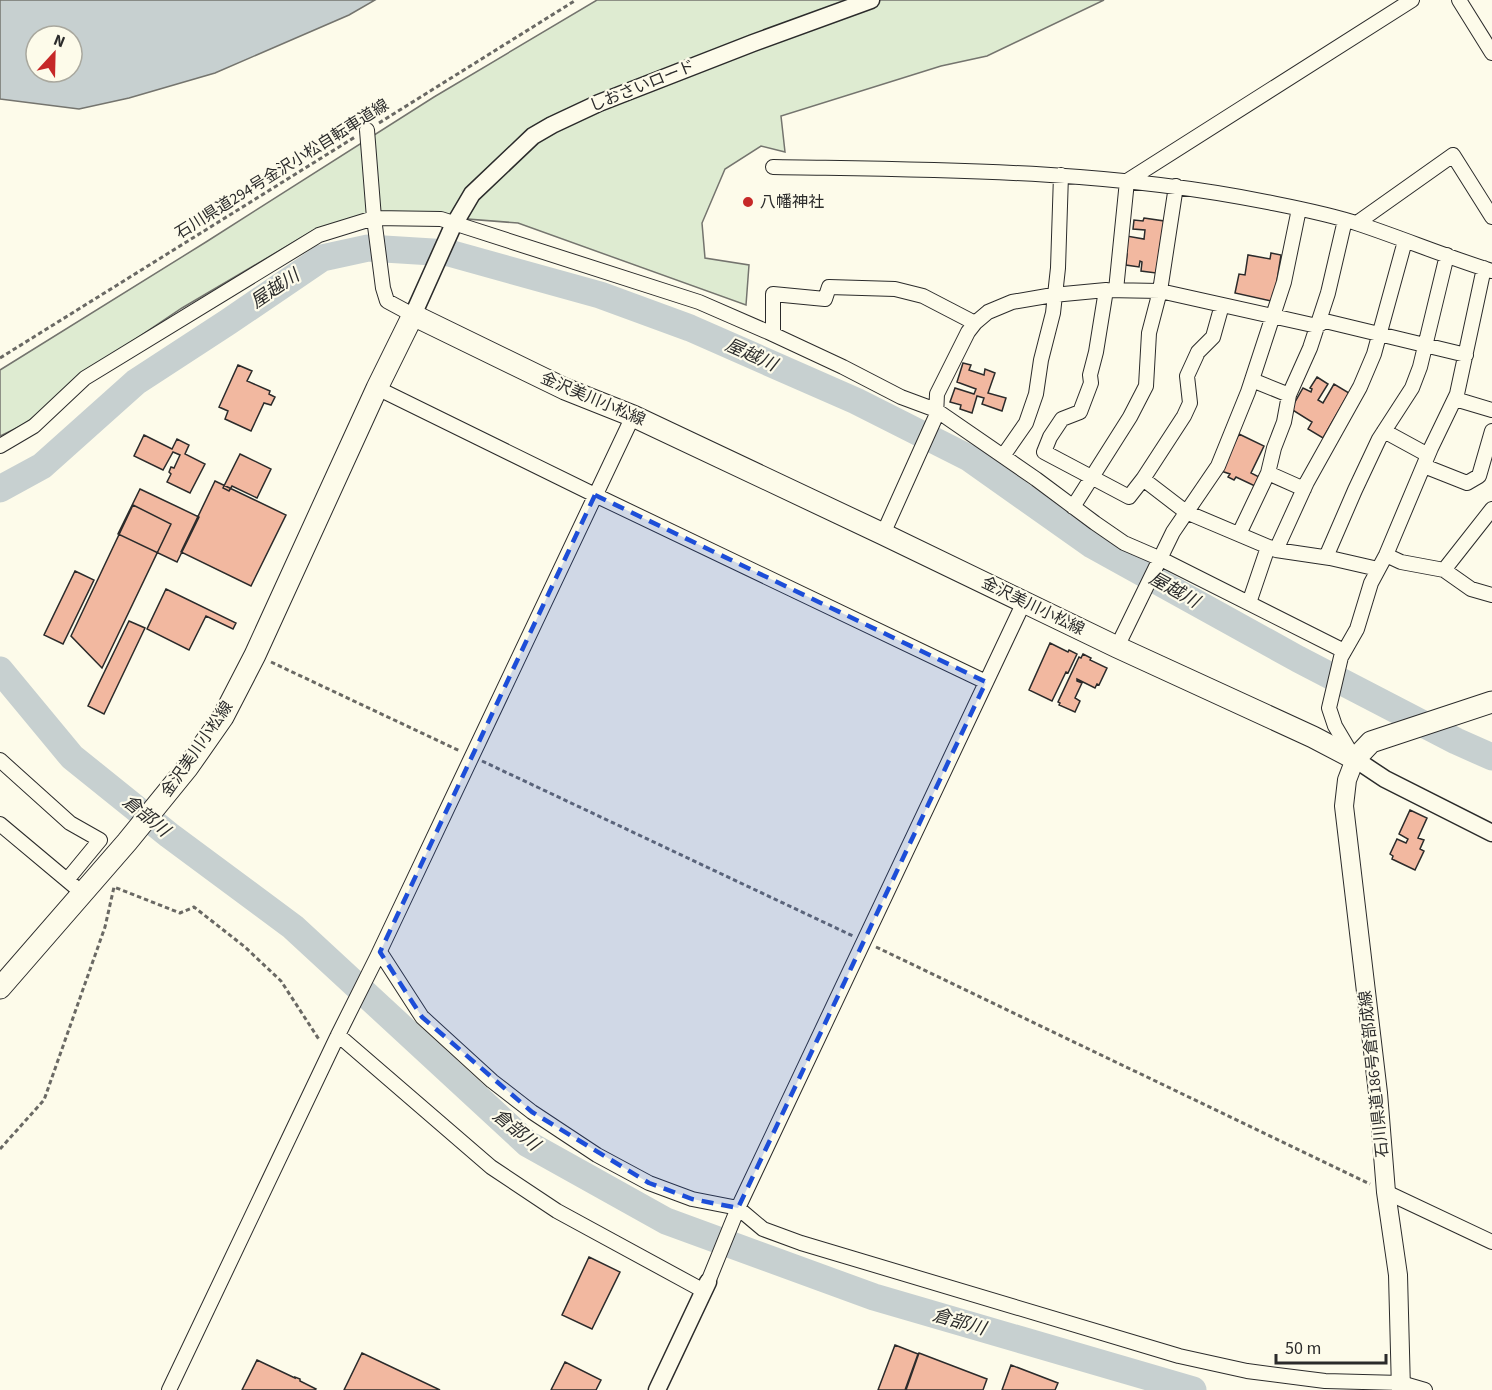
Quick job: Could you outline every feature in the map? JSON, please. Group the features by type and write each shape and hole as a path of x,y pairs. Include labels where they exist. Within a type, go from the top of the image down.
{"main road":[{"name":"金沢美川小松線","path":"0,988 75,886 127,842 188,767 223,717 255,655 377,388 413,315 565,389 633,416 1355,759"},
{"path":"1355,759 1371,742 1492,702"},
{"name":"石川県道186号倉部成線","path":"1355,759 1347,780 1344,806 1378,1093 1386,1192 1398,1275 1401,1387"}],"street":[{"name":"しおさいロード","path":"413,315 453,226 472,194 533,136 599,103 871,0"},
{"path":"1222,305 1213,337 1198,352 1187,376 1190,403 1184,416 1129,497 1044,452 1050,437 1062,419 1080,412 1091,383 1090,375 1111,290 1127,181 1412,0"},
{"path":"1459,0 1492,52"},
{"path":"367,130 383,288 387,302 413,315"},
{"path":"1239,534 1268,473 1284,422 1289,395 1310,348 1351,222 1453,155 1492,217"},
{"path":"773,167 1061,175 1176,186 1268,202 1351,222 1488,270 1457,394 1386,555 1371,583 1357,629 1343,654 1329,708 1335,726 1355,759 1385,779 1492,833"},
{"path":"1003,456 1026,423 1036,394 1041,360 1053,314 1058,268 1061,175"},
{"path":"1073,507 1130,417 1146,386 1149,333 1160,291 1176,186"},
{"path":"1117,647 1173,532 1218,466 1252,380 1284,282 1299,209"},
{"path":"0,446 34,426 86,378 319,235 375,221 441,219 453,226 699,302 843,367 936,413 1003,456 1124,543 1159,562 1249,603 1343,654"},
{"path":"1249,603 1272,548 1360,387 1374,354 1405,240"},
{"path":"1326,557 1379,439 1412,388 1420,368 1447,255"},
{"path":"773,334 773,294 825,299 829,287 895,289 914,293 975,323"},
{"path":"883,534 936,413 937,394 968,332 988,312 1012,302 1054,295 1111,290 1160,291 1317,326 1325,321 1466,355"},
{"path":"1252,380 1289,395"},
{"path":"377,388 986,682"},
{"path":"1455,399 1492,410"},
{"path":"170,1390 338,1035 379,955 633,416"},
{"path":"1384,431 1426,461 1467,483 1479,476 1492,431"},
{"path":"1268,473 1304,489"},
{"path":"1143,479 1186,512 1272,548 1378,569"},
{"path":"1444,570 1492,509"},
{"path":"1386,555 1401,562 1444,570 1471,589 1492,595"},
{"path":"657,1390 706,1286 736,1213 1024,602"},
{"path":"0,760 70,823 100,840 75,886 0,824"},
{"path":"379,955 422,1017 492,1081 532,1112 597,1155 649,1183 736,1213 764,1229 801,1243 1179,1356 1247,1371 1425,1390"},
{"path":"338,1035 491,1167 557,1211 706,1286"},
{"path":"1386,1192 1492,1242"}],"path":[{"name":"石川県道294号金沢小松自転車道線","path":"0,358 576,0"},
{"path":"255,655 864,942 1386,1192"},
{"path":"0,1149 44,1100 105,927 114,887 180,913 194,907 245,947 281,981 322,1046"}],"highlighted area":[{"path":"595,495 986,682 738,1208 692,1199 649,1183 532,1112 422,1017 380,952"}],"green space":[{"path":"597,0 1104,0 987,56 941,66 781,116 785,152 761,146 725,169 702,223 705,258 749,265 746,305 518,223 390,213 316,229 182,308 88,371 25,424 0,436 0,370 434,97"}],"shaded area":[{"path":"0,0 375,0 349,15 215,73 129,98 79,109 0,99"}],"building":[{"path":"1144,218 1164,221 1156,273 1141,271 1142,262 1140,261 1139,267 1126,265 1127,254 1124,254 1127,236 1144,239 1145,230 1133,229 1134,220 1143,221"},
{"path":"1271,253 1281,255 1274,299 1271,301 1235,293 1239,274 1245,275 1248,255 1270,259"},
{"path":"963,363 971,365 969,370 984,375 985,369 995,373 988,393 1006,398 1002,411 982,404 984,398 977,396 972,413 960,409 961,405 950,402 955,388 974,394 976,389 957,382"},
{"path":"238,365 252,371 247,381 270,391 269,394 275,397 271,405 264,403 251,431 225,419 228,411 219,407"},
{"path":"1317,377 1328,384 1318,400 1323,403 1334,384 1349,393 1323,438 1308,429 1312,422 1291,409 1303,388 1311,392 1310,388"},
{"path":"1239,434 1264,446 1251,473 1261,478 1257,487 1236,477 1234,480 1228,477 1230,474 1221,471"},
{"path":"144,435 172,449 177,439 189,445 185,454 205,464 190,493 167,482 171,474 169,472 171,467 174,468 180,455 173,452 163,470 134,456"},
{"path":"240,454 271,469 257,498 232,486 229,491 223,488"},
{"path":"215,481 286,515 251,586 181,552"},
{"path":"140,489 199,517 177,562 118,534"},
{"path":"133,505 171,524 102,668 71,636"},
{"path":"75,571 94,580 63,644 44,635"},
{"path":"166,589 236,623 233,629 206,616 189,650 147,629"},
{"path":"129,621 145,628 104,714 88,706"},
{"path":"1050,643 1077,654 1052,701 1029,690"},
{"path":"1083,654 1107,668 1099,685 1097,684 1095,688 1077,679 1082,683 1075,698 1080,701 1075,712 1059,705 1058,702 1079,657 1081,658"},
{"path":"1410,810 1427,818 1418,838 1424,840 1420,849 1424,851 1415,870 1392,859 1393,856 1390,854 1397,839 1406,843 1408,839 1399,834"},
{"path":"589,1257 620,1272 592,1329 562,1315"},
{"path":"589,1257 620,1272 592,1329 562,1315"},
{"path":"895,1345 918,1354 905,1390 878,1390"},
{"path":"362,1353 440,1390 344,1390"},
{"path":"919,1353 987,1379 983,1390 906,1390"},
{"path":"257,1360 300,1379 316,1389 242,1390"},
{"path":"565,1362 601,1380 596,1390 551,1390"},
{"path":"565,1362 601,1380 596,1390 551,1390"},
{"path":"1011,1365 1058,1383 1055,1390 1002,1390"}],"waterway":[{"name":"屋越川","path":"0,489 42,466 136,382 322,258 368,248 449,253 600,295 690,328 856,401 969,458 1092,545 1298,659 1456,741 1492,757"},
{"name":"倉部川","path":"0,670 72,757 169,835 293,927 528,1144 666,1221 874,1297 1193,1390"}],"place":[{"name":"八幡神社","path":"748,202"}]}
